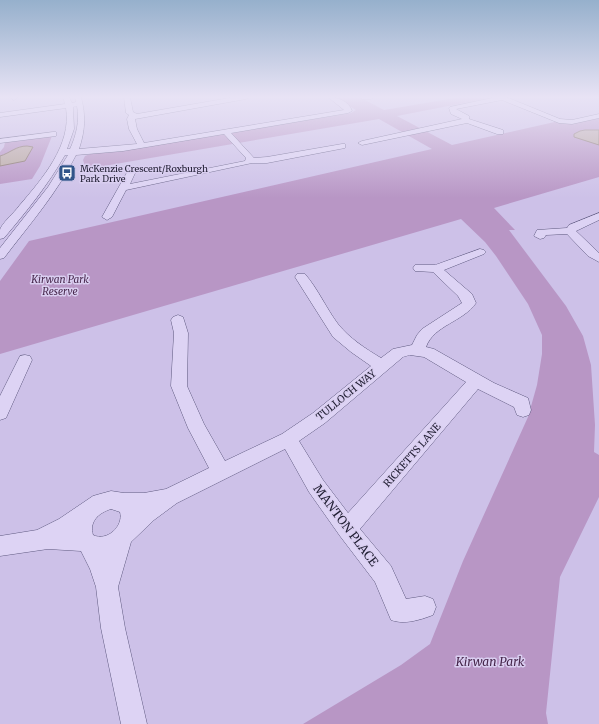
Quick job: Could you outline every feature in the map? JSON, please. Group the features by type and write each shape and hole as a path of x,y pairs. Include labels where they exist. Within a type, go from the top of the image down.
{"street":[{"path":"0,236 38,189 62,151 69,138 70,131"},
{"path":"0,256 63,172 74,151 81,131"},
{"path":"134,131 141,145"},
{"path":"62,151 122,148 225,131 250,158 250,161"},
{"path":"362,143 419,131"},
{"path":"0,141 53,134"},
{"path":"123,188 243,165 250,161 267,160 342,146"},
{"path":"107,217 133,169"},
{"path":"540,236 541,232 570,231 573,227 599,216"},
{"path":"570,231 592,254 599,259 596,262 596,267 599,270"},
{"path":"419,268 436,269 480,252"},
{"path":"436,269 467,297 469,303 464,308 427,332 422,338 418,349 429,353 523,407"},
{"path":"300,278 309,287 333,326 342,337 356,349 382,366"},
{"path":"178,320 181,333 179,386 184,400 221,472"},
{"name":"TULLOCH WAY","path":"124,535 147,513 170,497 288,439 319,418 398,353 409,349 418,349"},
{"path":"0,413 25,360"},
{"name":"RICKETTS LANE","path":"347,529 477,380"},
{"name":"MANTON PLACE","path":"288,439 316,486 347,529 383,574 399,612 425,607"},
{"name":"TULLOCH WAY","path":"124,502 144,502 170,497"},
{"path":"107,587 114,559 129,526 131,512 124,502 117,500 106,500 94,506 83,519 80,528 80,535 99,564 107,587 113,628 134,724"},
{"path":"37,540 66,526 88,512"},
{"path":"0,546 37,540 64,539 97,548 114,543 124,535"}],"green space":[{"path":"243,131 310,131 86,169 83,160 85,156 93,153 114,152"},
{"path":"400,131 425,131 452,145 515,131 599,131 599,177 494,208 515,230 509,230 566,306 583,336 591,365 595,425 594,452 599,455 599,497 560,577 546,713 548,724 303,724 401,665 430,644 463,561 528,417 537,385 542,354 542,335 528,304 496,256 485,242 461,219 0,354 0,281 29,241 432,149"},
{"path":"52,136 40,166 32,179 0,184 0,152 4,147 5,142"}],"shaded area":[{"path":"580,131 599,131 599,145 574,137 574,134"},
{"path":"20,147 33,147 25,161 0,166 0,156"}],"place":[{"name":"McKenzie Crescent/Roxburgh Park Drive","path":"67,173"}],"park label":[{"name":"Kirwan Park Reserve","path":"60,284"},
{"name":"Kirwan Park","path":"490,661"}]}
